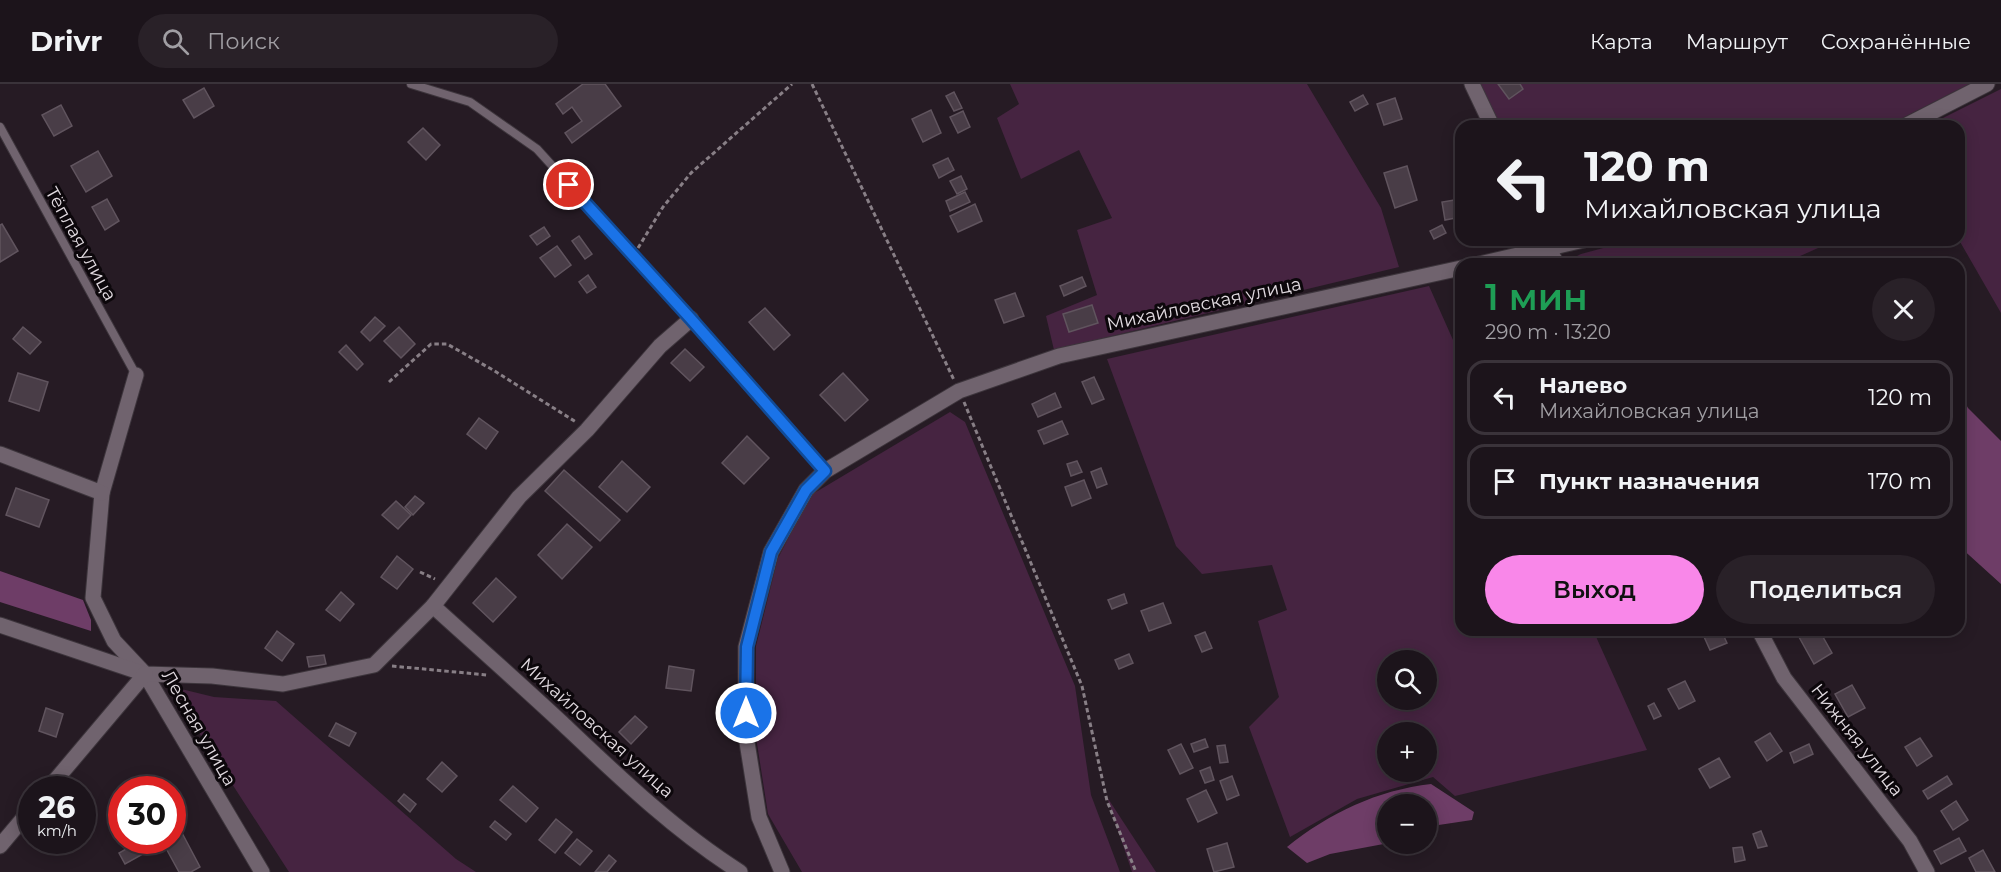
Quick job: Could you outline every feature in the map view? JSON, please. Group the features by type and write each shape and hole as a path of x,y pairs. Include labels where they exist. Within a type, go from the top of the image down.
{"street":[{"path":"1472,84 1489,120"},
{"path":"1917,120 1987,84"},
{"path":"1499,258 1539,246"},
{"name":"Михайловская улица","path":"782,872 759,817 755,794 746,736 747,647 771,552 806,490 825,471 959,391 1059,356 1455,269"},
{"path":"136,375 102,493 93,598 114,641 145,674 212,676 283,684 374,665 433,606 519,497 588,430 660,346 691,319"},
{"path":"0,454 102,493"},
{"name":"Михайловская улица","path":"433,606 628,786 712,854 741,872"},
{"name":"Лесная улица","path":"0,625 145,674 262,872"},
{"name":"Нижняя улица","path":"1762,636 1784,678 1910,841 1927,872"},
{"path":"59,776 145,674"},
{"path":"0,846 18,825"}],"lane":[{"path":"411,84 470,102 537,149 825,471"},
{"name":"Тёплая улица","path":"0,127 136,375"}],"path":[{"path":"633,256 663,207 692,173 792,84"},
{"path":"812,84 959,391 1082,686 1107,801 1136,872"},
{"path":"389,382 431,344 447,344 494,370 588,430"},
{"path":"374,665 513,678"}],"shaded area":[{"path":"1010,84 1307,84 1381,208 1399,267 1054,350 1046,316 1097,295 1077,230 1112,218 1079,150 1021,179 997,118 1019,104"},
{"path":"1479,84 1969,84 1899,120 1495,120"},
{"path":"2001,89 2001,313 1962,246 1965,246 1965,120 1939,120"},
{"path":"1611,246 1823,246 1796,258 1573,258"},
{"path":"1429,286 1455,344 1455,636 1596,636 1647,750 1455,796 1437,780 1437,722 1377,722 1377,782 1416,782 1357,799 1290,837 1249,727 1279,697 1258,621 1287,610 1272,565 1202,574 1176,546 1107,359"},
{"path":"1965,403 2001,441 2001,584 1965,551"},
{"path":"950,412 965,422 1075,686 1091,795 1120,872 802,872 768,814 756,737 756,646 778,558 811,495"},
{"path":"0,571 83,600 91,620 91,631 0,602"},
{"path":"177,688 214,697 276,701 456,859 476,872 289,872 172,691"},
{"path":"1431,784 1474,812 1472,820 1437,825 1437,794 1386,794"},
{"path":"1107,797 1156,872 1132,872"},
{"path":"1377,797 1377,845 1330,854 1307,863 1287,847 1337,814"}],"building":[{"path":"583,84 605,84 621,106 572,143 565,133 582,121 572,107 563,114 556,104"},
{"path":"1498,84 1520,84 1523,89 1509,99"},
{"path":"204,88 214,106 194,118 183,100"},
{"path":"954,92 962,108 954,111 946,96"},
{"path":"1363,95 1368,104 1355,111 1350,102"},
{"path":"1395,98 1402,119 1384,125 1377,104"},
{"path":"61,105 72,126 54,136 42,115"},
{"path":"931,110 941,133 923,142 912,119"},
{"path":"963,111 970,127 958,133 950,117"},
{"path":"423,128 440,145 426,160 408,142"},
{"path":"98,151 112,176 86,192 71,166"},
{"path":"948,158 954,170 939,178 933,165"},
{"path":"1407,166 1417,200 1395,208 1384,173"},
{"path":"961,176 967,189 957,194 950,181"},
{"path":"965,192 970,202 950,211 946,201"},
{"path":"107,199 119,221 105,230 92,207"},
{"path":"1455,200 1455,218 1445,220 1442,202"},
{"path":"975,204 982,221 958,232 950,216"},
{"path":"2,224 18,251 0,262 0,225"},
{"path":"1442,225 1446,233 1434,239 1430,231"},
{"path":"544,227 550,236 537,245 530,236"},
{"path":"579,236 592,254 585,259 572,241"},
{"path":"557,246 571,265 555,277 540,258"},
{"path":"588,275 596,287 587,293 579,282"},
{"path":"1082,277 1086,286 1064,296 1060,286"},
{"path":"1015,293 1024,316 1004,323 995,300"},
{"path":"1092,305 1098,323 1069,332 1063,314"},
{"path":"765,308 790,335 774,350 749,322"},
{"path":"375,317 385,326 370,341 361,332"},
{"path":"23,327 41,342 30,354 13,339"},
{"path":"399,327 415,344 401,358 384,341"},
{"path":"346,345 363,364 357,370 339,352"},
{"path":"685,349 704,367 690,381 671,363"},
{"path":"18,373 48,382 39,411 9,401"},
{"path":"843,373 868,400 845,421 820,395"},
{"path":"1094,377 1104,399 1092,404 1082,382"},
{"path":"1055,393 1061,407 1038,417 1032,404"},
{"path":"479,418 498,432 486,449 467,434"},
{"path":"1062,421 1068,434 1044,444 1038,431"},
{"path":"747,436 769,458 744,484 722,463"},
{"path":"622,461 650,487 627,512 599,487"},
{"path":"1077,461 1082,472 1071,476 1067,464"},
{"path":"1101,468 1107,484 1097,488 1091,472"},
{"path":"564,470 620,520 600,541 545,491"},
{"path":"1084,480 1091,498 1072,506 1065,487"},
{"path":"16,488 49,500 39,527 6,515"},
{"path":"415,496 424,503 413,515 405,507"},
{"path":"396,501 411,515 398,529 382,515"},
{"path":"567,524 592,547 562,579 538,555"},
{"path":"397,556 413,569 397,589 381,577"},
{"path":"496,578 516,597 493,622 473,603"},
{"path":"341,592 354,604 340,621 326,610"},
{"path":"1124,594 1127,603 1112,609 1108,600"},
{"path":"1163,603 1171,623 1149,631 1141,611"},
{"path":"277,631 294,644 282,661 265,648"},
{"path":"1205,632 1212,648 1202,652 1195,636"},
{"path":"1704,636 1724,636 1727,643 1710,650"},
{"path":"1822,636 1832,653 1814,664 1799,637"},
{"path":"1129,654 1133,663 1119,669 1115,660"},
{"path":"324,655 326,664 309,667 307,657"},
{"path":"669,666 694,670 691,691 666,688"},
{"path":"1685,681 1695,701 1679,709 1668,689"},
{"path":"1852,685 1865,708 1848,717 1835,694"},
{"path":"1654,703 1661,716 1654,719 1648,706"},
{"path":"46,708 63,714 56,737 39,731"},
{"path":"635,716 647,727 631,744 619,732"},
{"path":"336,723 356,733 349,746 329,736"},
{"path":"1770,733 1782,751 1767,761 1755,742"},
{"path":"1920,738 1932,756 1917,766 1905,747"},
{"path":"1205,739 1208,747 1194,752 1191,744"},
{"path":"1181,744 1193,768 1180,774 1168,750"},
{"path":"1809,744 1813,754 1794,763 1790,753"},
{"path":"1225,745 1228,762 1220,763 1217,746"},
{"path":"1719,758 1730,777 1710,788 1699,769"},
{"path":"442,762 457,776 442,792 427,779"},
{"path":"1210,767 1214,780 1205,783 1200,771"},
{"path":"1232,776 1239,795 1227,800 1220,781"},
{"path":"1947,776 1952,784 1928,799 1923,791"},
{"path":"513,786 538,808 526,822 500,800"},
{"path":"1206,790 1217,813 1198,822 1187,799"},
{"path":"404,794 416,804 410,812 398,801"},
{"path":"1956,801 1968,820 1953,830 1941,811"},
{"path":"556,819 572,832 555,853 539,840"},
{"path":"495,821 511,834 506,840 490,827"},
{"path":"1761,831 1767,846 1758,848 1753,834"},
{"path":"1959,838 1966,851 1941,864 1934,851"},
{"path":"577,839 592,851 580,865 565,853"},
{"path":"186,840 200,867 191,872 179,872 169,854 186,854"},
{"path":"1227,843 1234,867 1214,872 1207,849"},
{"path":"1742,847 1745,860 1735,862 1733,848"},
{"path":"1983,850 1995,872 1976,872 1969,858"},
{"path":"120,854 143,854 125,864"},
{"path":"609,855 616,861 607,872 595,872"}],"route":[{"path":"569,185 825,471 806,490 771,552 747,647 746,713"}]}
